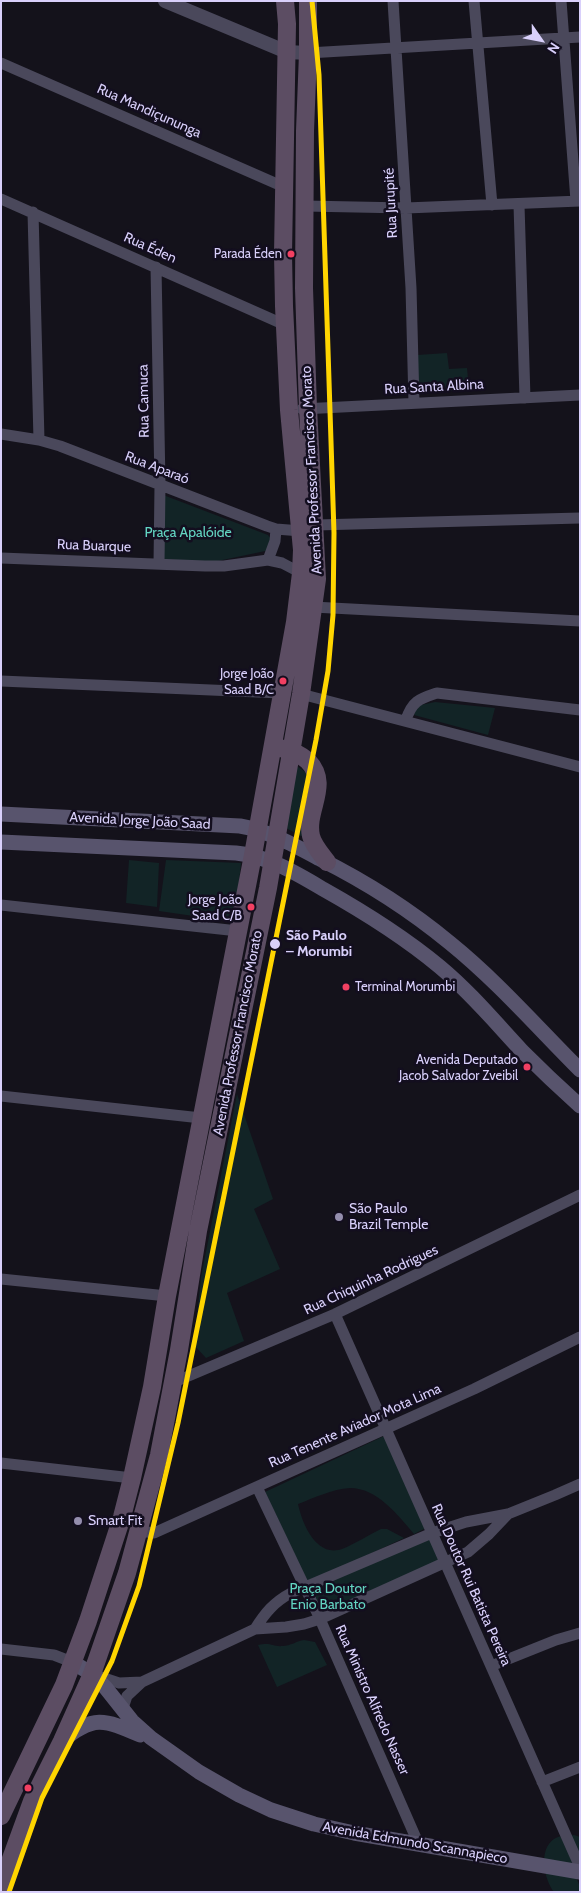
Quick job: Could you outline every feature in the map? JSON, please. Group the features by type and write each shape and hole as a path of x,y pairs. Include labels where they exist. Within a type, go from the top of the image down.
{"highway":[{"name":"Avenida Professor Francisco Morato","path":"1,1886 32,1801 92,1674 140,1531 159,1456 198,1231 277,837 301,694 317,579 289,410 283,254 288,24 285,1"},
{"name":"Avenida Professor Francisco Morato","path":"1,1816 64,1684 116,1536 132,1478 152,1387 167,1296 253,855 295,622 308,528 308,408 304,288 308,1"},
{"path":"273,746 291,750 307,760 316,774 317,793 310,833 316,847 327,862"}],"main road":[{"name":"Avenida Jorge João Saad","path":"1,814 240,826 257,829 277,837"},
{"path":"277,837 348,872 409,912 450,943 507,995 580,1070"},
{"name":"Avenida Jorge João Saad","path":"1,842 253,855"},
{"path":"253,855 272,862 323,889 395,933 440,967 471,996 533,1062 580,1106"},
{"path":"395,933 409,912"},
{"name":"Avenida Edmundo Scannapieco","path":"72,1662 92,1674 105,1687 122,1711 151,1738 199,1772 271,1810 314,1824 354,1833 580,1872"},
{"name":"Avenida Edmundo Scannapieco","path":"62,1741 76,1729 97,1722 109,1723 151,1738"}],"street":[{"path":"165,1 287,52 308,53 580,37"},
{"name":"Rua Jurupité","path":"393,1 406,208 414,403"},
{"path":"474,1 492,205"},
{"path":"305,206 406,208 519,205 578,201 561,1"},
{"name":"Rua Mandiçununga","path":"1,63 284,187"},
{"name":"Rua Éden","path":"1,199 285,325"},
{"path":"519,205 525,398"},
{"path":"33,212 39,440"},
{"name":"Rua Camuca","path":"156,267 160,485 159,564"},
{"name":"Rua Santa Albina","path":"289,410 580,395"},
{"name":"Rua Aparaó","path":"1,434 39,440 60,446 276,529 580,518"},
{"path":"268,560 275,541 276,529"},
{"name":"Rua Buarque","path":"1,558 224,566 268,560 282,563 301,573"},
{"path":"313,607 580,621"},
{"path":"1,681 281,693"},
{"path":"406,720 410,708 420,699 437,693 580,710"},
{"path":"301,694 580,767"},
{"path":"1,905 238,931"},
{"path":"1,1096 201,1118"},
{"name":"Rua Chiquinha Rodrigues","path":"172,1383 335,1314 580,1195"},
{"path":"1,1279 167,1296"},
{"name":"Rua Doutor Rui Batista Pereira","path":"335,1314 580,1867"},
{"name":"Rua Tenente Aviador Mota Lima","path":"140,1531 154,1533 474,1389 580,1337"},
{"path":"1,1463 132,1478"},
{"path":"255,1629 272,1604 282,1598 432,1533 466,1522 508,1514 556,1496 580,1484"},
{"name":"Rua Ministro Alfredo Nasser","path":"257,1486 320,1619 419,1845"},
{"path":"122,1711 127,1696 142,1682 255,1629 286,1627 320,1619 468,1552 508,1514"},
{"path":"491,1666 556,1640 580,1633"},
{"path":"1,1649 54,1655 72,1662"},
{"path":"92,1674 118,1683 142,1682"},
{"path":"542,1782 580,1767"}],"green space":[{"path":"447,353 449,369 467,368 469,390 418,393 417,355"},
{"name":"Praça Apalóide","path":"158,493 268,535 274,543 270,550 213,562 159,559"},
{"path":"435,702 495,708 488,735 414,715 416,709 421,705"},
{"path":"297,766 312,777 303,837 284,827"},
{"path":"129,860 159,863 157,907 126,903"},
{"path":"166,860 241,863 235,922 159,911"},
{"path":"237,1094 273,1199 254,1209 280,1269 227,1293 244,1341 206,1358 194,1345 201,1277"},
{"path":"384,1436 426,1528 414,1534 386,1504 360,1489 337,1490 298,1504 307,1529 318,1544 325,1548 333,1550 342,1549 381,1529 387,1529 404,1538 308,1583 265,1492"},
{"name":"Praça Doutor Enio Barbato","path":"432,1533 445,1563 320,1619 305,1588"},
{"path":"304,1640 315,1642 327,1665 277,1687 258,1645 286,1646"},
{"path":"574,1835 580,1837 580,1868 572,1867 580,1887 580,1892 554,1892 545,1872 544,1857 546,1850 554,1839 561,1836"}],"transit line":[{"path":"9,1892 42,1798 112,1661 139,1586 178,1423 316,740 328,671 333,615 334,533 319,75 312,1"}],"place":[{"name":"Parada Éden","path":"291,254"},
{"name":"Jorge João Saad B/C","path":"283,681"},
{"name":"Jorge João Saad C/B","path":"251,907"},
{"name":"São Paulo – Morumbi","path":"275,944"},
{"name":"Terminal Morumbi","path":"346,987"},
{"name":"Avenida Deputado Jacob Salvador Zveibil","path":"527,1067"},
{"name":"São Paulo Brazil Temple","path":"339,1217"},
{"name":"Smart Fit","path":"78,1521"}]}
